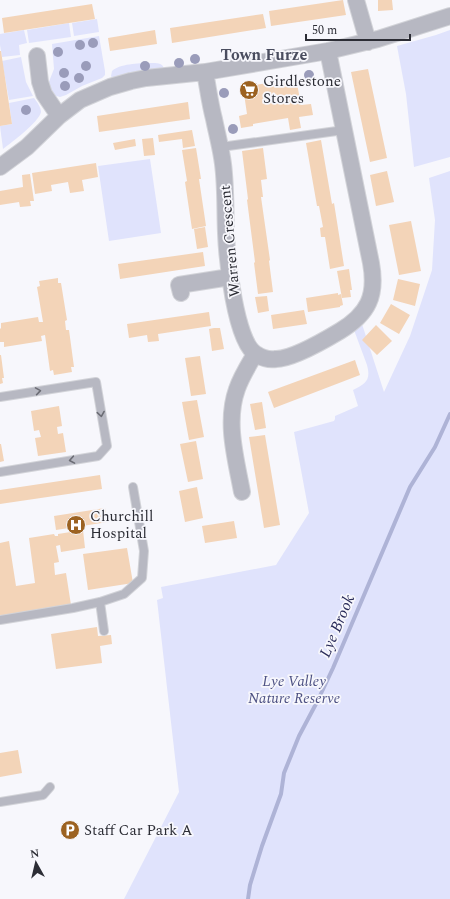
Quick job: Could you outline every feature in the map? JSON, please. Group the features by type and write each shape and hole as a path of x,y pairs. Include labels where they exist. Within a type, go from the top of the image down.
{"street":[{"path":"356,0 368,42"},
{"path":"0,167 27,147 59,116 80,100 110,87 146,78 205,72 328,51 368,42 450,16"},
{"path":"242,492 232,436 231,412 236,390 255,354 269,359 291,356 316,345 350,325 366,308 374,281 328,51"},
{"path":"37,56 40,82 44,94 59,116"},
{"name":"Warren Crescent","path":"205,72 214,120 221,147 230,277 240,325 246,342 255,354"},
{"path":"181,293 180,285 230,277"}],"lane":[{"path":"221,147 344,130"},
{"path":"0,397 96,382 107,446 98,456 0,472"},
{"path":"0,620 100,602 124,594 142,578 144,551 133,488"},
{"path":"100,602 104,631"},
{"path":"0,802 43,795 50,787"}],"green space":[{"path":"97,19 99,32 74,36 72,23"},
{"path":"69,23 71,37 29,43 27,30"},
{"path":"24,30 27,43 19,45 20,55 2,57 0,34"},
{"path":"450,30 450,157 414,167 406,94 397,46"},
{"path":"99,36 105,75 102,78 82,86 66,95 60,97 53,95 50,92 48,84 54,69 52,44"},
{"path":"21,57 26,82 33,96 9,100 2,61"},
{"path":"156,63 162,65 164,69 140,71 112,78 111,76 112,71 124,65"},
{"path":"34,98 40,108 41,112 39,116 24,132 3,149 0,126 12,124 9,103"},
{"path":"150,159 161,233 109,241 98,166"},
{"name":"Lye Valley Nature Reserve","path":"450,171 450,899 124,899 179,792 157,600 163,598 161,587 276,565 309,513 294,432 334,421 335,416 358,406 353,390 361,386 368,378 367,365 354,330 362,324 384,392 410,336 432,270 435,220 429,178"}],"building":[{"path":"343,0 346,15 271,26 269,11"},
{"path":"378,0 392,0 393,10 378,11"},
{"path":"92,4 95,19 4,33 2,18"},
{"path":"263,14 266,28 172,43 170,28"},
{"path":"155,30 157,44 110,51 108,38"},
{"path":"0,51 12,124 0,126"},
{"path":"368,69 387,158 370,162 351,72"},
{"path":"296,78 301,105 311,104 313,115 299,117 301,128 290,130 288,118 253,124 253,126 241,128 239,116 247,114 243,87"},
{"path":"188,102 190,119 99,132 97,116"},
{"path":"192,130 195,146 183,148 182,139 159,142 158,135"},
{"path":"153,138 155,155 144,156 142,139"},
{"path":"135,139 136,146 115,150 113,143"},
{"path":"321,140 332,204 334,203 344,266 330,269 325,237 321,237 320,228 323,227 319,206 317,206 306,143"},
{"path":"196,148 206,226 192,229 182,150"},
{"path":"263,148 267,179 261,180 263,197 261,197 273,292 258,294 242,151"},
{"path":"96,163 98,177 82,180 84,191 70,193 68,182 51,185 52,191 35,194 32,173"},
{"path":"387,171 394,202 376,206 370,175"},
{"path":"30,174 34,201 30,201 31,206 20,207 19,202 0,205 0,191 23,187 22,175"},
{"path":"411,221 421,271 399,275 389,225"},
{"path":"205,227 208,247 197,249 194,229"},
{"path":"203,252 205,266 120,279 118,264"},
{"path":"349,269 352,290 350,290 351,297 342,298 337,271"},
{"path":"58,278 58,283 61,283 67,320 65,321 66,330 69,330 74,367 71,367 72,372 54,375 53,370 50,371 45,335 41,336 42,341 4,347 4,342 0,342 0,329 1,323 38,317 39,322 43,322 37,287 40,286 39,281"},
{"path":"398,279 420,284 415,306 393,300"},
{"path":"338,293 338,295 341,294 343,305 340,307 308,312 306,298"},
{"path":"267,296 269,311 258,313 255,297"},
{"path":"391,304 410,315 399,334 380,323"},
{"path":"304,310 307,324 273,329 271,315"},
{"path":"209,312 211,326 158,334 159,341 148,342 147,335 129,338 127,324"},
{"path":"376,325 392,341 377,355 362,340"},
{"path":"220,328 224,349 212,351 209,329"},
{"path":"0,355 4,378 2,378 3,383 0,384"},
{"path":"200,356 206,394 191,396 185,358"},
{"path":"355,360 360,375 274,408 268,392"},
{"path":"197,400 204,437 189,440 182,402"},
{"path":"262,402 266,428 255,430 250,404"},
{"path":"59,406 62,426 57,427 58,434 63,433 66,452 38,456 35,438 41,437 39,430 34,431 31,411"},
{"path":"265,435 280,525 264,528 249,437"},
{"path":"196,441 203,479 188,482 180,444"},
{"path":"0,444 4,461 0,462"},
{"path":"100,475 102,489 0,504 0,490"},
{"path":"197,487 203,518 185,522 179,491"},
{"path":"105,508 108,522 56,530 54,516"},
{"path":"234,521 237,538 205,543 202,526"},
{"path":"83,530 85,548 61,552 60,545 56,546 59,562 54,563 55,575 66,573 71,605 0,616 0,543 9,541 16,586 35,583 29,538 54,534 55,536 58,536 58,534"},
{"path":"127,548 133,583 88,590 83,554"},
{"path":"97,627 98,636 111,635 112,644 100,646 102,663 56,669 51,634"},
{"path":"18,750 22,773 0,777 0,753"}],"waterway":[{"name":"Lye Brook","path":"248,899 250,885 262,846 281,794 284,773 299,736 333,668 410,487 435,447 450,414"}],"place":[{"name":"Girdlestone Stores","path":"249,90"},
{"name":"Churchill Hospital","path":"76,525"},
{"name":"Staff Car Park A","path":"70,830"}],"district":[{"name":"Town Furze","path":"264,55"}]}
